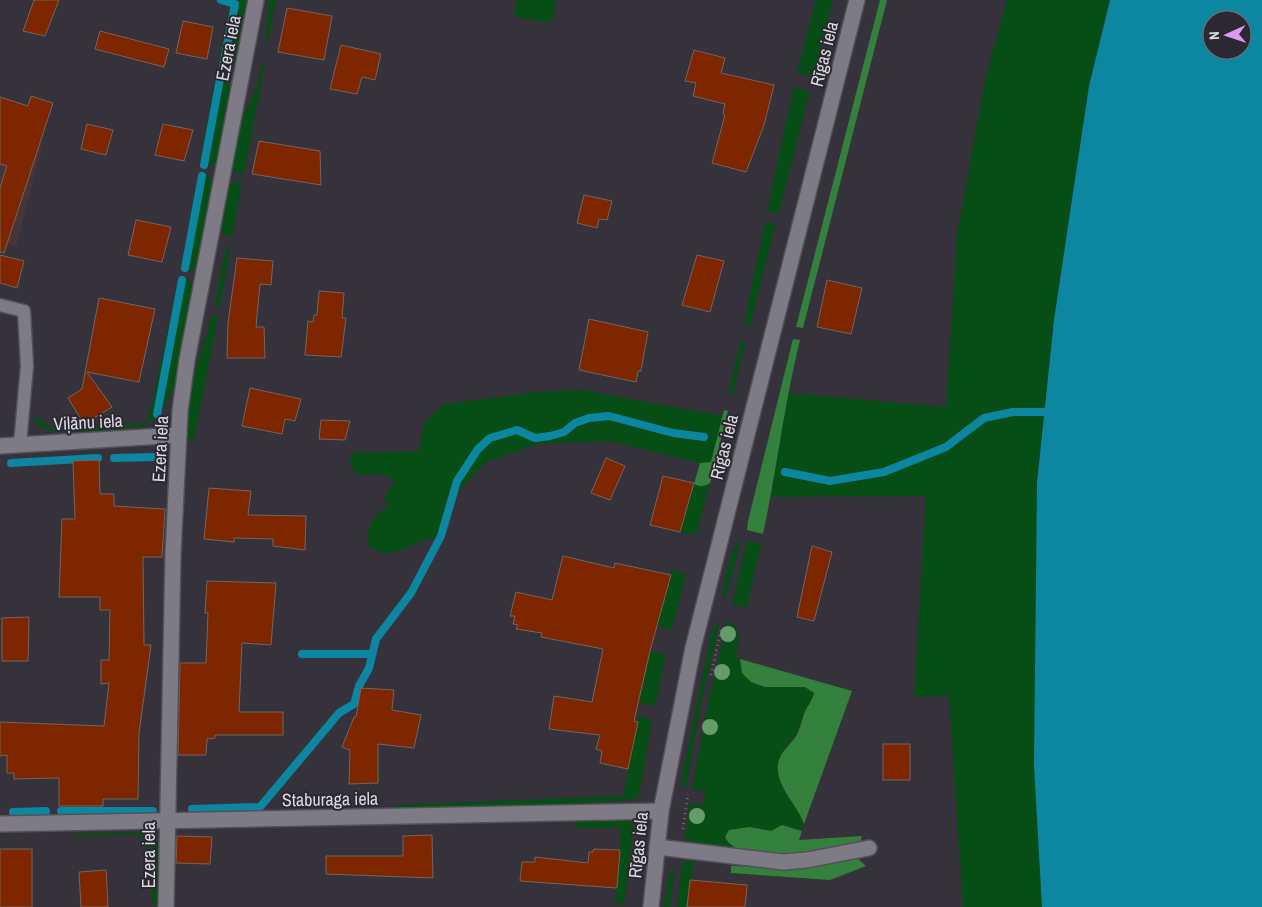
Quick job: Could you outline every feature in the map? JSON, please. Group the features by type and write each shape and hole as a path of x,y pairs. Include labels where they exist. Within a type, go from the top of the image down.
{"street":[{"name":"Ezera iela","path":"166,907 166,821 179,435 188,360 256,0"},
{"name":"Rīgas iela","path":"650,907 661,810 678,718 704,606 857,0"},
{"name":"Viļānu iela","path":"0,446 179,435"},
{"name":"Staburaga iela","path":"0,824 661,810"},
{"path":"656,847 783,862 807,860 869,848"}],"lane":[{"path":"0,305 24,311 27,366 20,444"}],"shaded area":[{"path":"0,136 42,147 16,246 0,242"}],"green space":[{"path":"231,0 248,0 236,66 230,69 218,66"},
{"path":"269,0 276,0 267,45 265,40"},
{"path":"516,0 556,0 552,23 514,17"},
{"path":"816,0 833,0 814,76 797,73"},
{"path":"880,0 887,0 803,328 796,327"},
{"path":"1007,0 1110,0 1089,86 1054,320 1037,483 1034,766 1042,907 963,907 949,696 914,697 926,496 771,497 787,393 946,407 957,235 985,80"},
{"path":"265,63 244,174 235,173 232,166 241,122 257,86 262,65"},
{"path":"216,77 228,80 232,86 218,161 211,165 200,163"},
{"path":"794,87 810,91 779,213 767,211"},
{"path":"198,175 210,177 213,182 197,267 191,271 181,269"},
{"path":"234,182 242,183 232,237 223,234 222,223 228,187"},
{"path":"765,222 776,224 750,326 744,325"},
{"path":"231,246 220,307 215,306 225,251"},
{"path":"179,278 192,282 193,288 180,368 165,406 153,419 138,427 70,433 56,432 35,423 34,416 53,428 144,423 149,416"},
{"path":"213,315 218,316 194,441 191,441 187,434 188,407 199,359"},
{"path":"793,339 800,340 789,389 763,534 747,530 748,521"},
{"path":"741,340 746,341 733,395 728,393"},
{"path":"583,390 723,416 711,463 700,463 608,441 537,444 486,462 457,493 442,542 430,539 394,553 378,551 369,546 368,534 371,523 382,510 388,507 384,497 395,482 378,473 356,474 350,464 352,453 419,451 424,423 444,404 540,392"},
{"path":"724,410 728,411 710,483 704,486 696,485 694,484 700,463 711,462"},
{"path":"710,483 696,535 680,532 694,484 706,486"},
{"path":"741,540 725,601 724,589 727,569 733,550"},
{"path":"747,541 761,544 747,608 732,604"},
{"path":"673,569 686,574 672,630 657,626"},
{"path":"727,621 736,626 738,631 739,641 736,657 740,659 740,666 751,682 765,687 805,687 814,693 796,733 786,746 782,772 785,792 802,818 802,831 787,826 772,831 750,827 748,851 696,843 685,839 690,803 703,805 706,792 692,789 707,707"},
{"path":"720,622 700,708 686,787 681,785 681,780 712,631 716,624"},
{"path":"650,651 666,654 655,706 639,702"},
{"path":"740,659 852,691 804,824 782,786 778,772 778,762 798,733 814,693 805,687 765,687 751,682 742,673"},
{"path":"639,716 652,720 639,797 632,800 517,807 394,808 394,805 623,796"},
{"path":"621,819 634,824 624,904 615,903 621,828 576,828 576,820"},
{"path":"782,825 802,831 799,840 862,836 860,842 830,848 809,852 767,855 749,853 734,847 725,837 729,830 750,827 771,831"},
{"path":"152,833 157,840 160,851 161,904 152,904 150,854 139,834 73,837 77,834"},
{"path":"857,858 866,866 830,880 731,873 731,866 779,867"},
{"path":"694,861 687,907 677,907 682,862"},
{"path":"675,866 670,907 664,907 668,878"}],"water":[{"path":"1110,0 1262,0 1262,907 1042,907 1034,766 1037,483 1054,320 1089,86"}],"building":[{"path":"34,0 59,0 45,36 23,31"},
{"path":"287,8 332,16 324,60 278,52"},
{"path":"183,21 213,27 207,59 176,53"},
{"path":"100,31 169,49 164,67 95,49"},
{"path":"341,45 381,54 375,80 362,77 357,94 330,89"},
{"path":"694,50 725,58 721,73 774,85 764,125 746,172 712,163 725,115 723,114 725,104 693,96 696,83 685,81"},
{"path":"31,96 53,103 4,253 0,252 0,188 7,166 0,164 0,97 28,106"},
{"path":"87,124 113,130 106,155 81,149"},
{"path":"163,124 193,130 184,161 155,155"},
{"path":"259,141 320,151 321,185 252,174"},
{"path":"584,195 612,201 607,220 599,219 597,228 577,223"},
{"path":"136,220 171,227 162,262 128,255"},
{"path":"0,255 24,261 17,288 0,283"},
{"path":"697,255 724,261 710,312 682,305"},
{"path":"237,258 273,261 271,285 260,284 256,327 264,327 265,358 227,358 228,323"},
{"path":"827,280 862,288 851,334 817,327"},
{"path":"319,291 344,293 342,318 346,318 341,357 305,355 308,321 313,322 314,315 317,315"},
{"path":"99,298 155,309 139,382 87,372 112,407 84,424 68,398 82,389"},
{"path":"589,319 648,332 641,371 638,371 636,382 579,370"},
{"path":"250,388 301,399 295,421 285,419 282,434 242,426"},
{"path":"321,420 350,421 345,440 319,439"},
{"path":"606,458 625,466 610,500 591,493"},
{"path":"99,460 100,494 114,494 114,506 165,509 162,557 143,557 144,645 151,645 139,733 138,799 103,799 103,806 59,806 59,778 14,779 14,773 7,773 7,755 0,756 0,722 104,726 109,683 101,684 101,660 109,660 110,610 100,610 100,597 59,597 62,519 75,519 73,461"},
{"path":"663,476 694,483 680,532 650,525"},
{"path":"209,488 251,491 248,515 306,516 305,550 273,546 273,539 234,538 234,542 204,539"},
{"path":"812,546 832,552 814,621 797,617"},
{"path":"563,556 614,568 615,563 671,575 650,651 634,721 638,722 628,769 600,763 602,751 596,749 600,735 549,729 554,696 592,702 603,649 541,637 542,633 516,629 518,625 513,624 515,616 510,616 516,592 552,600"},
{"path":"207,581 276,583 271,645 242,643 239,712 283,712 283,735 215,735 215,738 207,739 206,755 178,755 180,663 206,663 208,613 205,613"},
{"path":"29,617 28,661 2,661 2,618"},
{"path":"361,688 394,690 392,710 421,715 414,748 378,744 378,783 349,784 350,750 342,747 354,717 356,717"},
{"path":"883,744 910,744 910,780 883,780"},
{"path":"432,835 433,878 326,874 326,856 403,856 403,836"},
{"path":"177,836 212,837 210,864 176,863"},
{"path":"0,849 32,849 32,907 0,907"},
{"path":"594,849 620,850 617,888 520,881 522,862 535,862 535,857 588,863 589,852 593,852"},
{"path":"106,870 108,907 81,907 79,872"},
{"path":"690,880 747,885 745,907 687,907"}],"waterway":[{"path":"221,0 235,4 223,66"},
{"path":"204,165 220,79"},
{"path":"185,268 202,176"},
{"path":"157,414 182,280"},
{"path":"785,472 830,481 884,472 946,447 984,418 1013,412 1044,412"},
{"path":"192,809 260,807 339,713 354,704 359,686 369,668 376,639 411,593 441,536 457,481 478,449 490,438 517,430 535,438 550,436 564,432 575,423 589,418 609,416 673,433 704,437"},
{"path":"114,458 155,457"},
{"path":"11,463 98,458"},
{"path":"302,654 372,654"},
{"path":"13,812 46,811"},
{"path":"61,811 153,811"}]}
